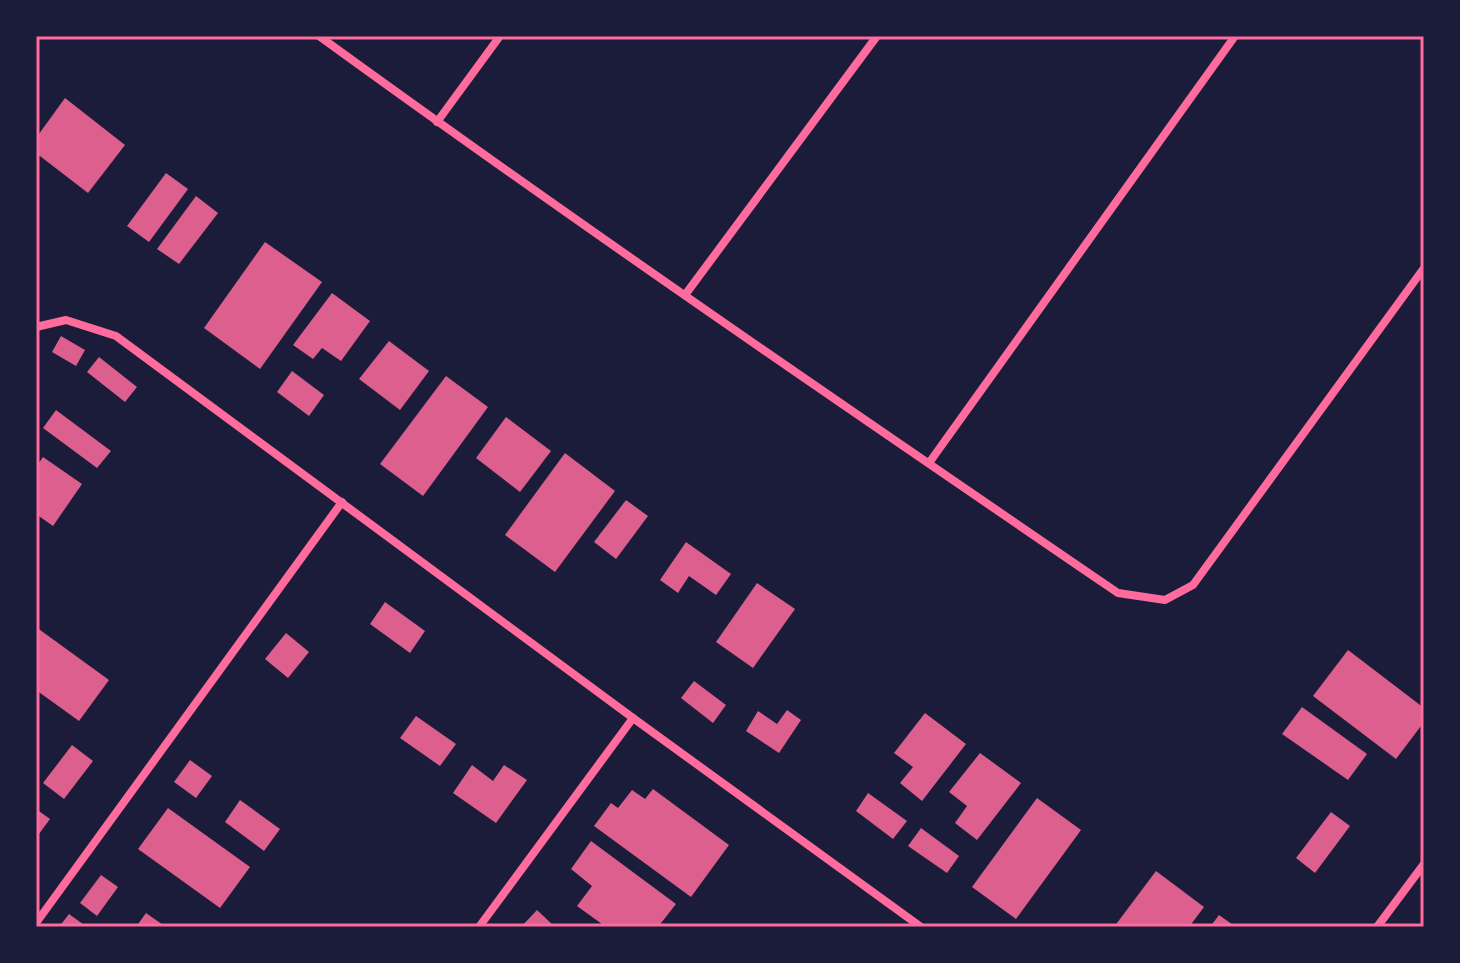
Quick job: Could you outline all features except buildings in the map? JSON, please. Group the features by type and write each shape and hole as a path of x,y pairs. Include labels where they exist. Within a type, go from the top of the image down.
{"street":[{"path":"319,36 685,295 1118,593 1165,600 1193,585 1424,268"},
{"path":"437,122 500,36"},
{"path":"685,295 877,36"},
{"path":"929,463 1235,36"},
{"path":"36,327 66,320 116,336 921,927"},
{"path":"36,923 342,502"},
{"path":"479,927 633,718"},
{"path":"1377,927 1424,864"}]}
